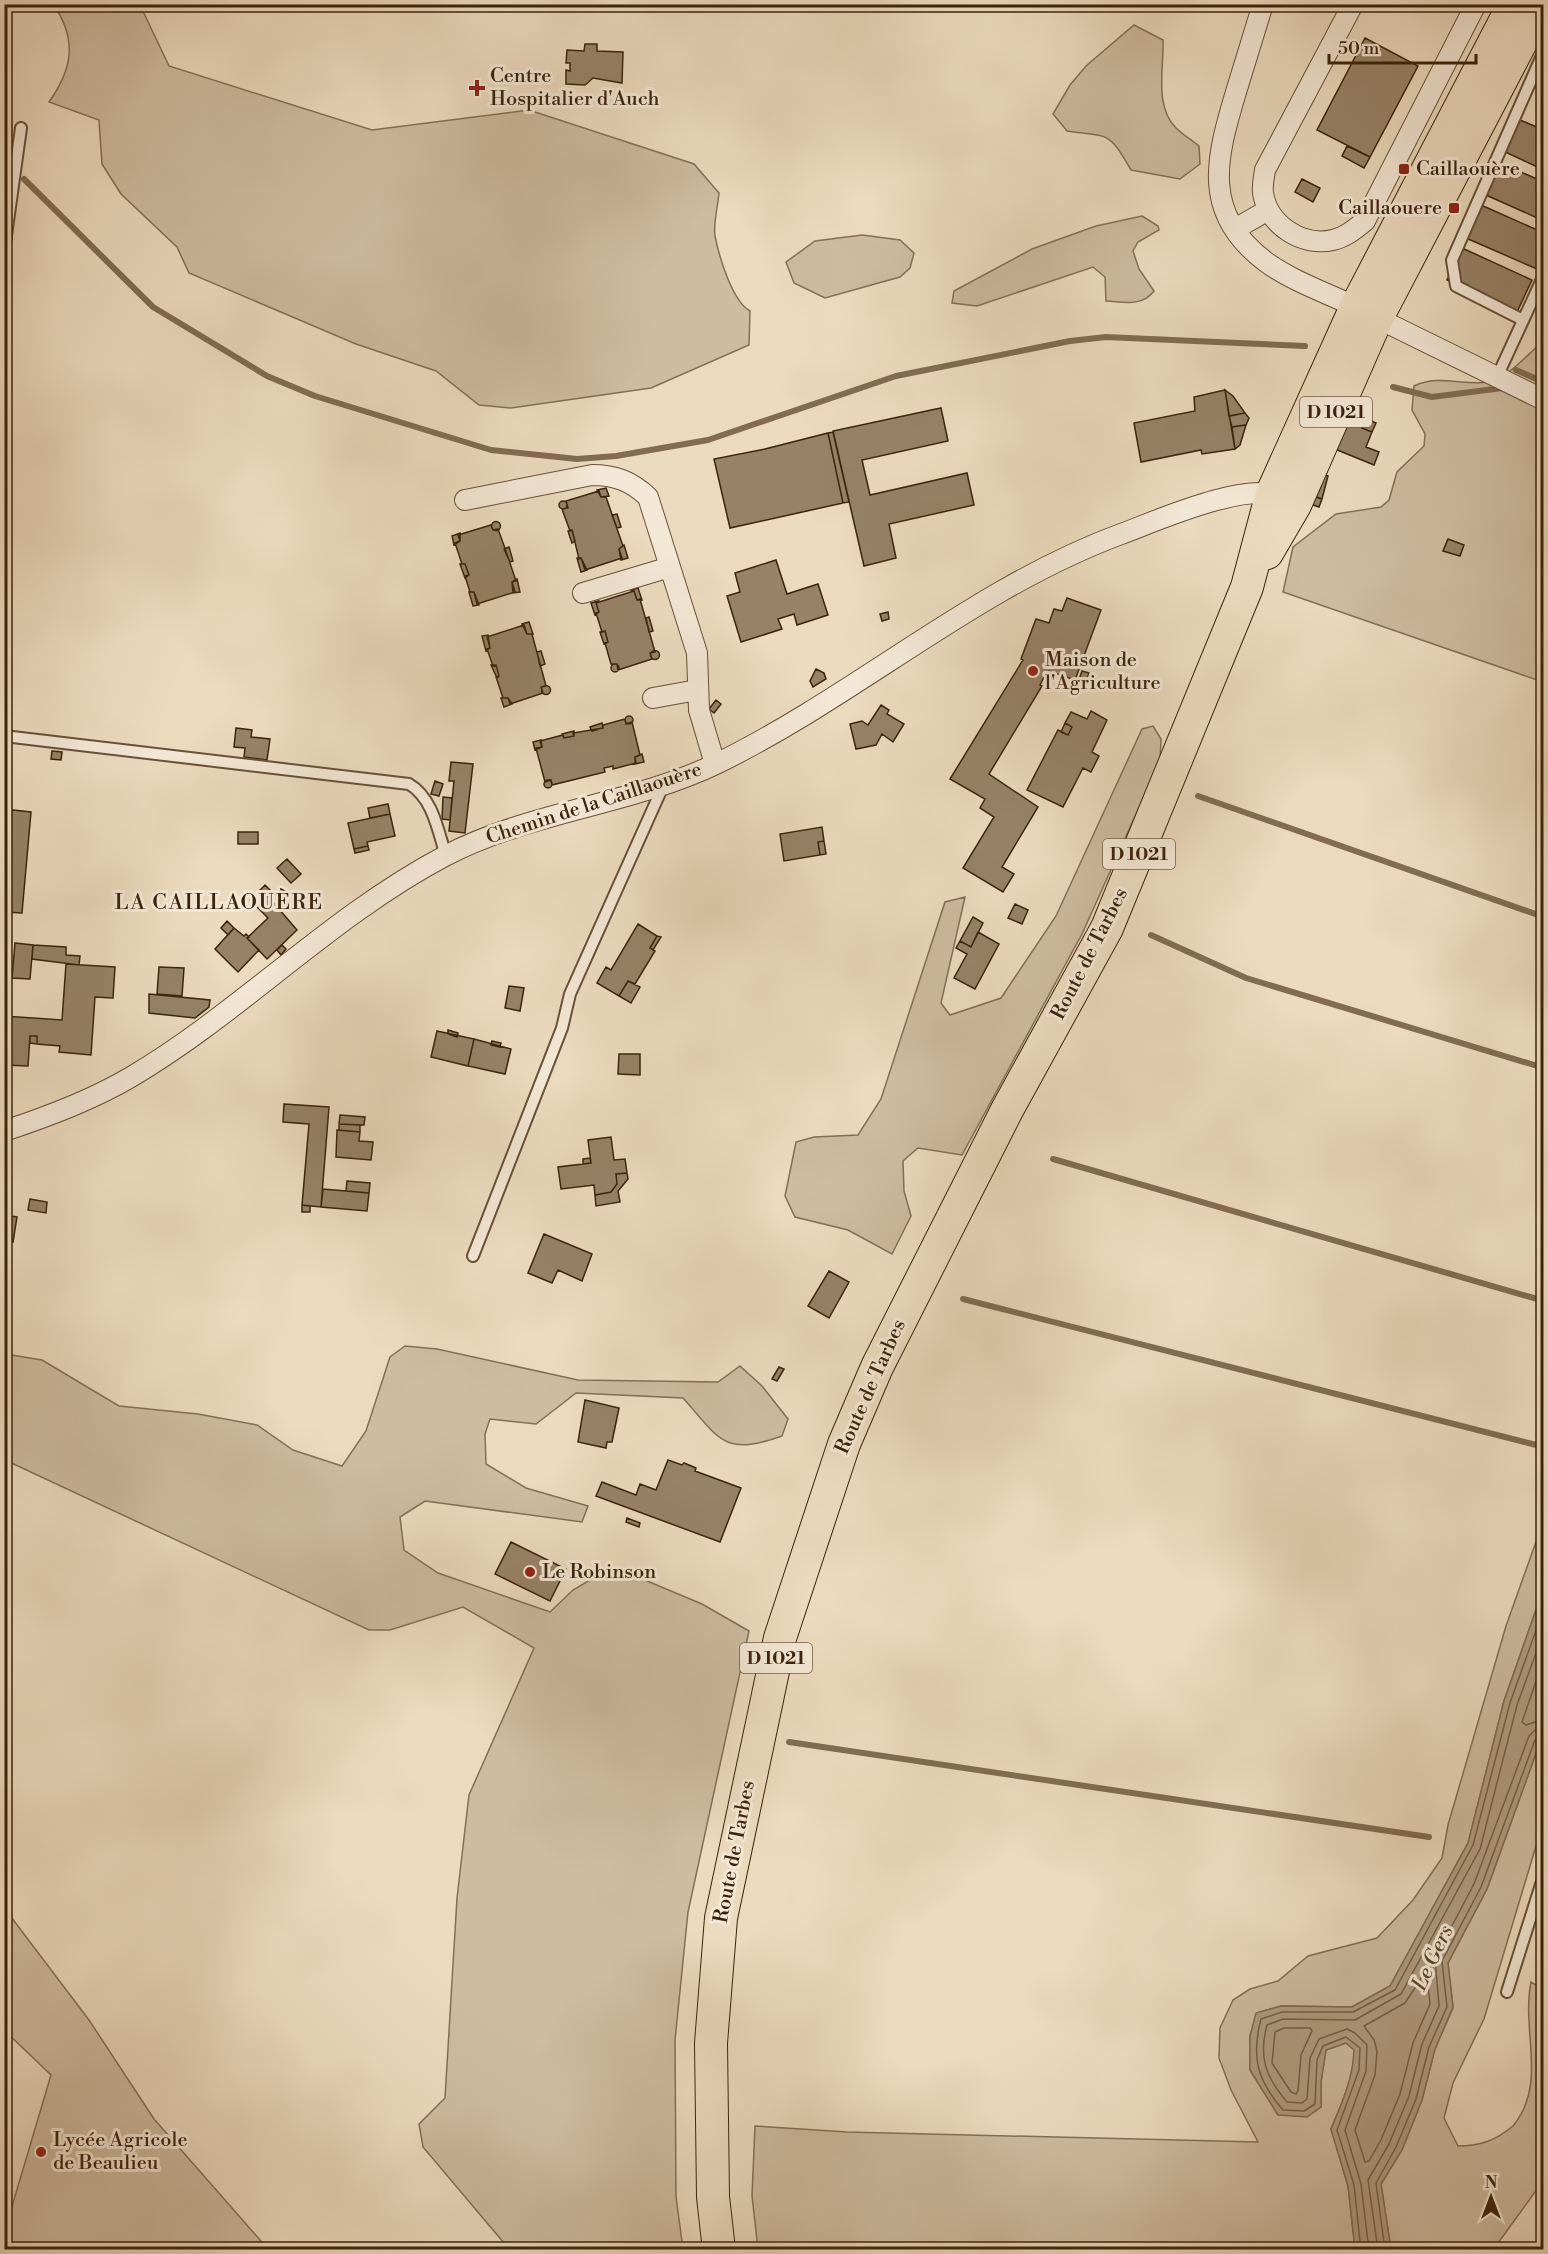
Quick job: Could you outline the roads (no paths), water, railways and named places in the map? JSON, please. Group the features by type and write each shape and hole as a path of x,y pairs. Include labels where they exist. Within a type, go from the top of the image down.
{"main road":[{"name":"D 1021","path":"1284,499 1367,313 1514,4"},
{"name":"D 1021","path":"1367,313 1541,4"},
{"name":"Route de Tarbes","path":"719,2250 713,2197 711,2043 721,1918 780,1638 811,1541 844,1444 877,1367 1008,1110 1107,928 1284,499"}],"street":[{"path":"1263,4 1221,142 1217,163 1218,184 1224,208 1235,229 1267,262 1544,400"},
{"path":"1353,4 1265,170 1263,192 1268,210 1287,232 1315,242 1334,240 1350,233 1365,221 1476,4"},
{"path":"1235,229 1268,210"},
{"path":"465,500 592,476 609,475 624,479 648,497 697,653 699,710 715,764"},
{"name":"Chemin de la Caillaouère","path":"4,1131 88,1098 129,1078 174,1049 370,903 446,856 488,837 547,817 664,784 715,764 771,735 1013,584 1055,561 1202,504 1235,496 1284,499"},
{"path":"583,593 670,567"},
{"path":"653,698 697,690"}],"lane":[{"path":"1523,320 1456,286 1452,260 1544,51"},
{"path":"4,250 21,128"},
{"path":"1497,377 1544,274"},
{"path":"4,736 409,784 418,789 428,801 446,856"},
{"path":"474,1256 562,1028 570,994 664,784"},
{"path":"1507,1992 1544,1875"}],"water":[{"name":"Le Gers","path":"1543,1590 1543,1734 1487,1889 1448,1963 1453,2007 1435,2049 1422,2100 1402,2150 1381,2184 1391,2249 1355,2249 1348,2186 1331,2129 1349,2081 1354,2050 1346,2043 1326,2050 1321,2082 1321,2107 1307,2117 1278,2115 1250,2070 1250,2036 1256,2013 1281,2006 1352,2007 1390,1986 1468,1843 1504,1701"}],"waterway":[{"path":"24,179 153,307 267,376 315,396 491,450 577,459 616,456 708,440 896,376 1070,341 1106,337 1305,346"},
{"path":"1516,370 1544,382"},
{"path":"1393,387 1432,397 1502,388"},
{"path":"1198,796 1544,917"},
{"path":"1151,935 1246,978 1544,1068"},
{"path":"1053,1159 1544,1301"},
{"path":"963,1299 1544,1447"},
{"path":"789,1742 1429,1837"}],"place":[{"name":"Centre Hospitalier d'Auch","path":"477,88"},
{"name":"Caillaouère","path":"1404,169"},
{"name":"Caillaouere","path":"1454,208"},
{"name":"Maison de l'Agriculture","path":"1033,671"},
{"name":"Le Robinson","path":"530,1572"},
{"name":"Lycée Agricole de Beaulieu","path":"41,2152"}],"district":[{"name":"LA CAILLAOUÈRE","path":"219,903"}]}
